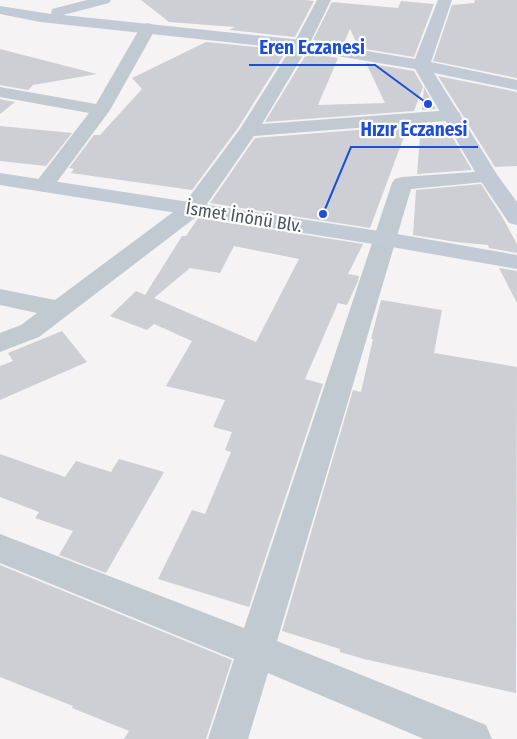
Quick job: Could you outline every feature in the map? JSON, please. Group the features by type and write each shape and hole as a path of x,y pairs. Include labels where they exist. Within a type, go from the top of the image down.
{"main road":[{"path":"0,25 40,17 104,0"},
{"path":"421,65 445,0"},
{"path":"0,10 40,17 301,45 421,65 517,85"},
{"path":"421,65 488,178 517,218"},
{"name":"İsmet İnönü Blv.","path":"0,179 517,262"}],"street":[{"path":"0,343 30,331 192,209 248,132 301,45 324,0"},
{"path":"44,186 101,110 148,28"},
{"path":"0,92 101,110"},
{"path":"248,132 452,116"},
{"path":"228,739 402,184 488,178"},
{"path":"0,297 59,309"},
{"path":"0,548 472,739"}],"building":[{"path":"141,0 314,1 295,37 229,30 235,27 169,22"},
{"path":"475,0 517,0 517,78 433,61 452,5 474,3"},
{"path":"401,1 434,4 414,57 359,48 350,29 343,45 313,40 332,2 398,8"},
{"path":"206,42 287,50 238,128 192,190 71,173 74,169 69,168 94,135 100,135 142,89 132,78"},
{"path":"0,49 97,74 33,85 28,90 0,85"},
{"path":"307,53 338,58 318,105 385,103 366,63 414,71 423,87 414,111 265,122"},
{"path":"438,76 517,92 517,166 495,167"},
{"path":"424,87 436,109 422,110"},
{"path":"0,99 15,102 0,114"},
{"path":"444,123 472,170 417,174 421,125"},
{"path":"0,126 72,133 46,166 0,161"},
{"path":"408,126 370,228 210,203 255,138"},
{"path":"481,184 517,244 517,253 489,248 488,245 413,235 416,190"},
{"path":"198,218 363,244 348,274 359,276 358,281 347,305 338,303 305,379 323,384 249,607 158,579 192,510 205,514 231,452 225,450 232,432 213,427 225,400 166,386 192,341 154,324 147,330 110,316 136,291 145,295 182,236 186,236","holes":["234,246 299,259 256,342 154,298 190,268 220,273"]},
{"path":"499,268 517,271 517,303"},
{"path":"381,300 442,310 434,353 517,367 516,693 364,659 340,652 340,649 282,631 353,390 361,392"},
{"path":"62,331 87,362 0,400 0,366 13,361 8,353"},
{"path":"0,454 65,477 76,461 111,472 119,459 164,472 106,573 59,555 73,531 35,518 39,512 0,497"},
{"path":"0,565 232,660 206,739 124,739 129,731 0,677"}],"place":[{"name":"Eren Eczanesi","path":"428,104"},
{"name":"Hızır Eczanesi","path":"323,214"}]}
